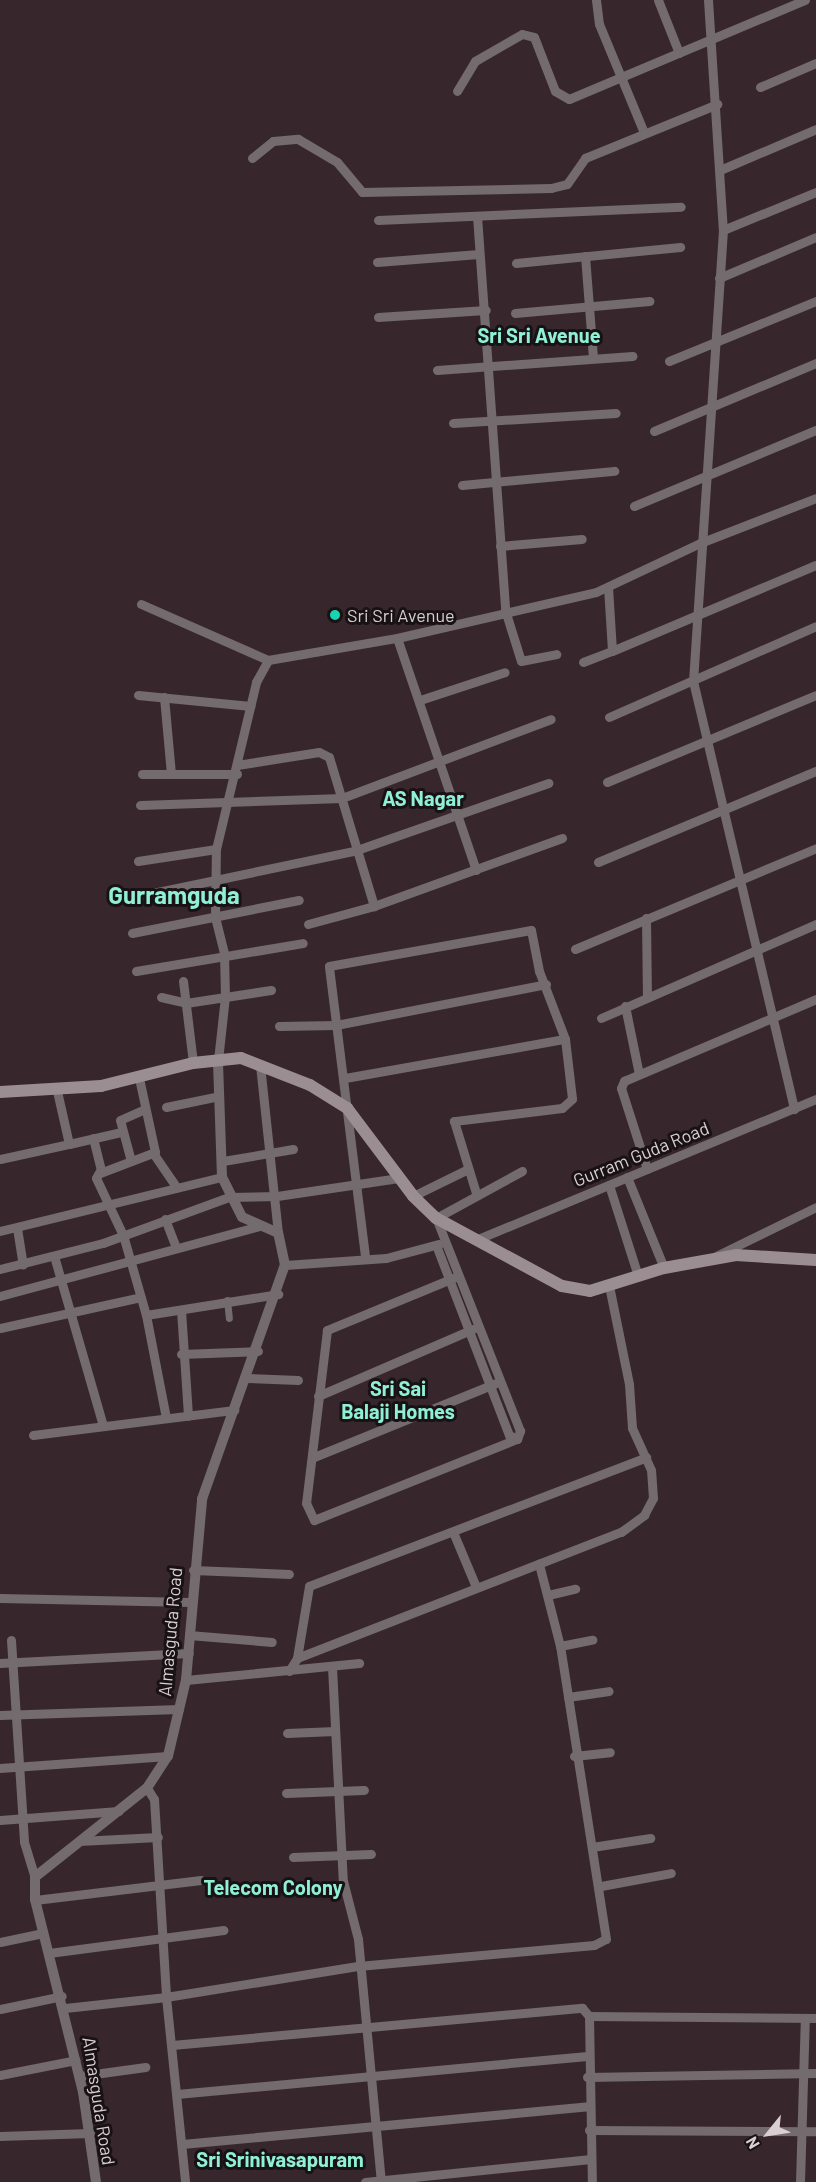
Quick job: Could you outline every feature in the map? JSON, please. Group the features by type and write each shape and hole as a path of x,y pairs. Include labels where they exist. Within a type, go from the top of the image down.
{"main road":[{"path":"0,1092 57,1091 139,1078 193,1063 241,1059 260,1065 347,1107 413,1196 436,1218 562,1286 590,1291 664,1269 736,1256 816,1260"}],"street":[{"path":"596,0 620,80 643,130"},
{"path":"658,0 679,53"},
{"path":"708,0 709,38 717,104 723,230 713,345 708,475 700,543 693,681 720,811 794,1109"},
{"path":"457,91 475,61 522,34 534,37 562,99 620,80 709,38 805,0"},
{"path":"760,87 816,63"},
{"path":"252,158 273,141 298,139 337,162 362,192 551,188 567,184 585,158 643,130 717,104"},
{"path":"720,170 816,129"},
{"path":"723,230 816,192"},
{"path":"378,220 681,207"},
{"path":"477,216 494,418 505,610 521,661 556,654"},
{"path":"719,278 816,237"},
{"path":"516,263 680,247"},
{"path":"377,262 479,254"},
{"path":"585,256 593,357"},
{"path":"669,361 713,345 816,300"},
{"path":"515,313 649,301"},
{"path":"378,317 486,310"},
{"path":"437,370 632,356"},
{"path":"654,431 711,410 816,363"},
{"path":"453,423 494,418 616,413"},
{"path":"634,506 816,430"},
{"path":"462,485 497,479 614,471"},
{"path":"141,604 268,660 397,638 505,610 584,596 700,543 816,498"},
{"path":"500,546 582,539"},
{"path":"583,662 816,565"},
{"path":"608,587 612,651"},
{"path":"609,717 816,626"},
{"path":"397,638 459,813 476,870"},
{"path":"260,1065 277,1196 278,1233 242,1217 229,1197 222,1177 218,1060 225,997 224,953 215,917 214,880 216,849 237,769 250,706 268,660"},
{"path":"420,700 505,672"},
{"path":"138,695 250,706"},
{"path":"607,782 816,695"},
{"path":"164,698 171,774"},
{"path":"140,805 226,805 342,798 439,756 551,718"},
{"path":"142,774 237,769 319,752 330,757 354,851 374,906"},
{"path":"598,862 816,771"},
{"path":"124,899 354,851 548,783"},
{"path":"308,924 374,906 562,838"},
{"path":"575,949 737,879 816,848"},
{"path":"138,861 216,849"},
{"path":"132,933 299,900"},
{"path":"646,918 647,996"},
{"path":"601,1018 755,947 816,924"},
{"path":"365,1256 355,1185 345,1078 329,966 531,930 565,1039 570,1105 454,1121 476,1193"},
{"path":"136,971 224,953 303,943"},
{"path":"183,981 193,1063"},
{"path":"279,1026 336,1025 546,984"},
{"path":"161,997 186,1003 271,990"},
{"path":"647,1169 621,1088 639,1074 816,999"},
{"path":"625,1006 639,1074"},
{"path":"345,1078 565,1039"},
{"path":"139,1078 153,1153 177,1188"},
{"path":"57,1091 69,1144"},
{"path":"166,1107 219,1096"},
{"name":"Gurram Guda Road","path":"478,1239 816,1099"},
{"path":"131,1161 121,1132 124,1115 145,1109"},
{"path":"0,1159 121,1132"},
{"path":"93,1138 100,1173"},
{"path":"223,1161 293,1149"},
{"path":"153,1153 100,1173 96,1178 123,1235 146,1315 166,1419"},
{"path":"413,1196 468,1169"},
{"path":"517,1439 509,1435 490,1385 474,1329 440,1244 436,1218 476,1193 522,1171"},
{"path":"0,1231 222,1177"},
{"path":"627,1177 664,1269"},
{"path":"0,1269 23,1265 123,1235 229,1197 277,1196 399,1178"},
{"path":"609,1185 638,1276"},
{"path":"707,1261 816,1207"},
{"path":"234,1234 242,1217"},
{"path":"165,1219 176,1248"},
{"path":"0,1296 259,1226"},
{"path":"17,1228 23,1265"},
{"name":"Almasguda Road","path":"96,2182 80,2076 63,2002 35,1900 35,1877 147,1788 168,1756 186,1680 193,1570 211,1465 258,1351 278,1294 285,1265 278,1233"},
{"path":"285,1265 365,1256 386,1258 440,1244"},
{"path":"54,1256 64,1280 70,1312 103,1426"},
{"path":"454,1278 327,1330 318,1396 314,1457 306,1503 314,1520 517,1439 520,1431 501,1381 474,1329"},
{"path":"297,1658 636,1525 653,1498 646,1457 632,1428 630,1384 609,1286"},
{"path":"146,1315 227,1300 278,1294"},
{"path":"0,1328 141,1297"},
{"path":"227,1300 229,1318"},
{"path":"181,1310 181,1354 188,1416"},
{"path":"318,1396 474,1329"},
{"path":"181,1354 258,1351"},
{"path":"247,1378 298,1380"},
{"path":"314,1457 501,1381"},
{"path":"33,1435 234,1410"},
{"path":"289,1671 297,1658 309,1586 646,1457"},
{"path":"453,1532 476,1587"},
{"path":"0,2008 63,2002 166,1997 358,1966 601,1943 608,1932 601,1886 574,1756 560,1646 539,1564"},
{"path":"193,1570 289,1574"},
{"path":"548,1595 575,1589"},
{"path":"0,1598 190,1602"},
{"path":"189,1635 272,1642"},
{"path":"10,1640 26,1857 35,1877"},
{"path":"560,1646 592,1640"},
{"path":"0,1663 189,1653"},
{"path":"186,1680 332,1668 359,1663"},
{"path":"332,1668 342,1855 358,1966 371,2077 373,2126 381,2181"},
{"path":"568,1697 609,1692"},
{"path":"0,1714 179,1709"},
{"path":"287,1733 335,1731"},
{"path":"574,1756 610,1752"},
{"path":"0,1768 168,1756"},
{"path":"147,1788 154,1799 163,1885 166,1997 185,2182"},
{"path":"286,1793 364,1790"},
{"path":"0,1820 119,1811"},
{"path":"80,1841 158,1837"},
{"path":"592,1847 650,1838"},
{"path":"293,1857 371,1854"},
{"path":"601,1886 671,1873"},
{"path":"35,1900 201,1880"},
{"path":"49,1953 164,1940 223,1930"},
{"path":"0,1942 43,1933"},
{"path":"172,2045 576,2007 589,2016 816,2018"},
{"path":"589,2016 587,2077 592,2182"},
{"path":"800,2182 804,2131 805,2018"},
{"path":"177,2094 587,2056"},
{"path":"0,2075 76,2060"},
{"path":"80,2076 145,2067"},
{"path":"587,2077 816,2073"},
{"path":"182,2144 588,2106"},
{"path":"589,2130 816,2132"},
{"path":"0,2136 90,2133"},
{"path":"365,2182 591,2159"}],"place":[{"name":"Sri Sri Avenue","path":"335,615"}],"district":[{"name":"Sri Sri Avenue","path":"539,335"},
{"name":"AS Nagar","path":"423,798"},
{"name":"Gurramguda","path":"174,895"},
{"name":"Sri Sai Balaji Homes","path":"398,1400"},
{"name":"Telecom Colony","path":"273,1887"},
{"name":"Sri Srinivasapuram","path":"280,2159"}]}
